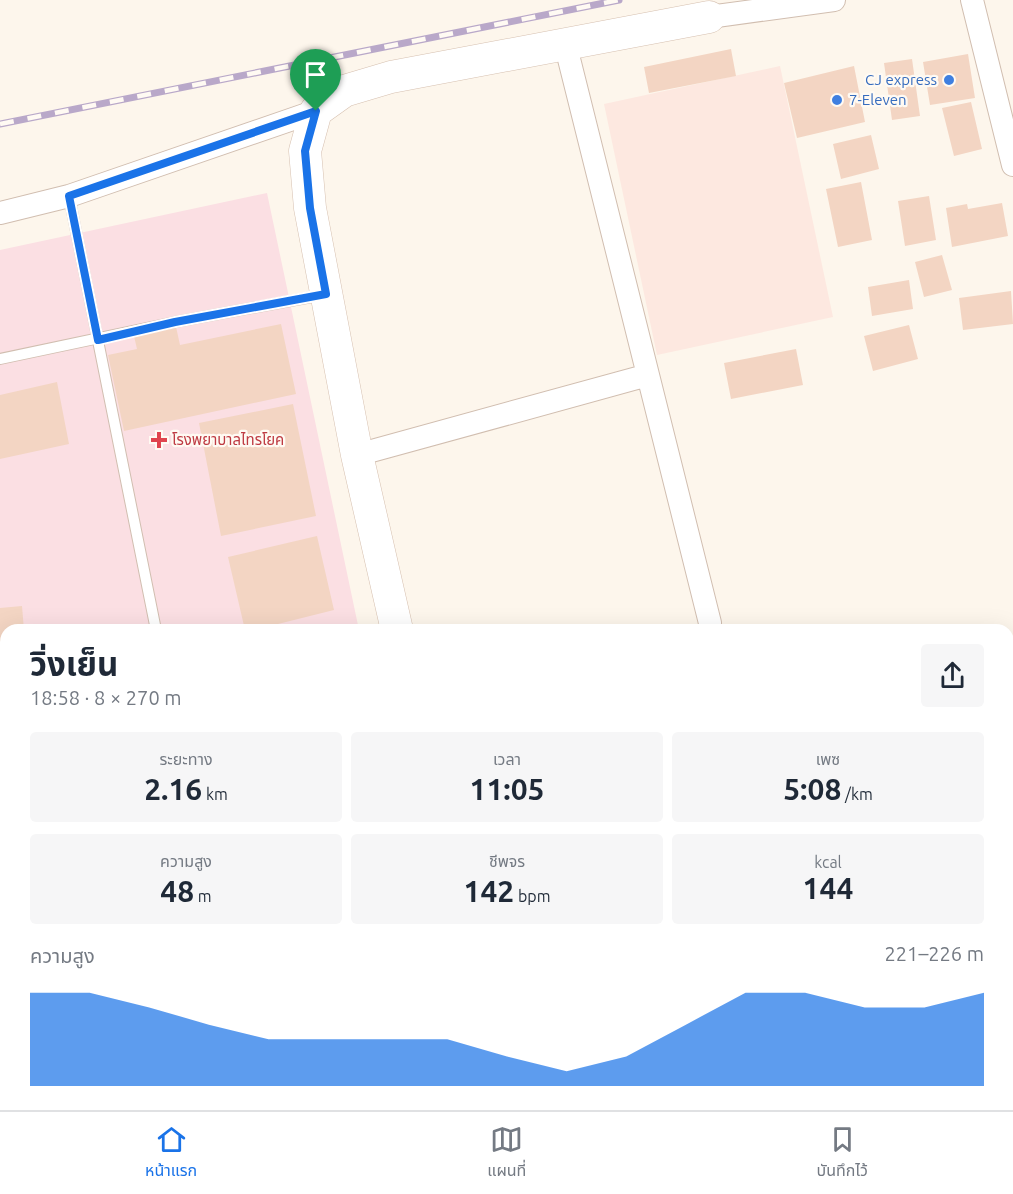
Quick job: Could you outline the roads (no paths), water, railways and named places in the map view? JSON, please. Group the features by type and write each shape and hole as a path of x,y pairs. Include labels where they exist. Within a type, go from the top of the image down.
{"main road":[{"path":"395,624 357,455 310,208 305,151 316,111 344,91 391,77 709,17"}],"street":[{"path":"709,17 834,0"},
{"path":"972,0 1013,165"},
{"path":"565,43 710,623"},
{"path":"0,213 69,196 316,111"},
{"path":"357,455 648,375"}],"lane":[{"path":"69,196 155,624"},
{"path":"0,359 175,322 326,294"}],"railway":[{"path":"0,124 619,0"}],"place":[{"name":"CJ express","path":"949,80"},
{"name":"7-Eleven","path":"837,100"},
{"name":"โรงพยาบาลไทรโยค","path":"159,440"}]}
